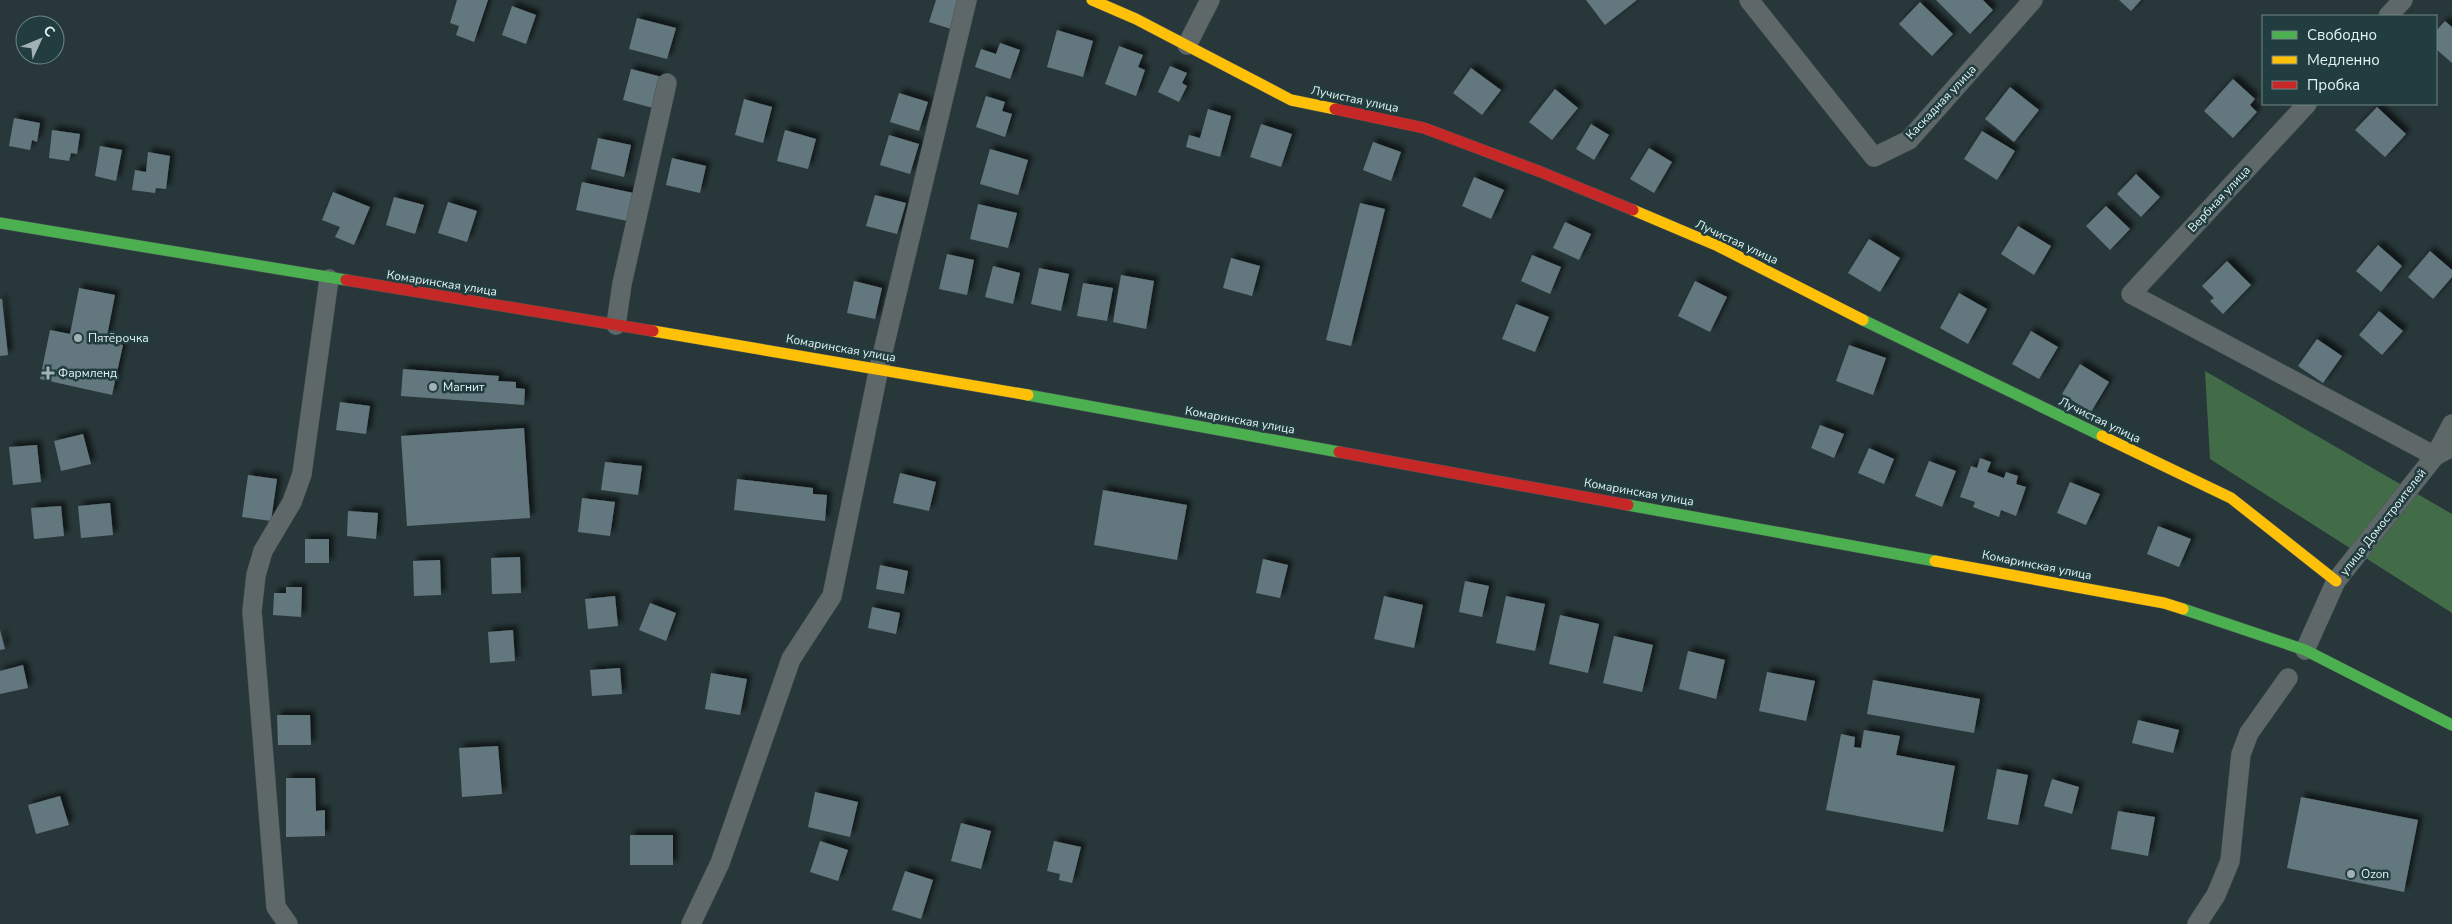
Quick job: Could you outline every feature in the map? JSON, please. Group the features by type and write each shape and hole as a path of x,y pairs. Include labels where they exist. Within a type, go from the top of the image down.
{"street":[{"path":"691,924 720,863 791,659 832,596 879,368 967,0"},
{"name":"Лучистая улица","path":"1092,0 1136,18 1291,100 1424,128 1541,172 1718,246 1928,353 2232,498 2336,581"},
{"path":"1187,45 1210,0"},
{"name":"Каскадная улица","path":"1749,0 1874,157 1909,140 2033,0"},
{"path":"2389,15 2404,0"},
{"path":"616,325 622,284 667,83"},
{"name":"Вербная улица","path":"2306,105 2130,294 2435,456"},
{"name":"Комаринская улица","path":"0,223 329,279 879,368 2164,603 2305,650 2452,725"},
{"path":"288,924 276,906 252,611 256,575 263,551 292,502 302,474 329,279"},
{"name":"улица Домостроителей","path":"2305,650 2336,581 2435,456 2452,424"},
{"path":"2435,456 2452,447"},
{"path":"2197,924 2216,895 2230,861 2241,754 2249,733 2288,678"}],"green space":[{"path":"2205,371 2452,514 2452,613 2210,459"}],"building":[{"path":"457,0 488,0 474,42 456,35 459,26 450,23"},
{"path":"936,0 960,0 951,29 929,22"},
{"path":"1586,0 1637,0 1605,25"},
{"path":"1936,0 1983,0 1993,10 1970,34"},
{"path":"2119,0 2141,0 2131,11"},
{"path":"1920,2 1953,34 1932,56 1899,24"},
{"path":"512,6 536,15 526,44 502,35"},
{"path":"637,18 676,28 667,59 629,49"},
{"path":"2445,21 2452,27 2452,63 2437,50 2437,30"},
{"path":"1057,30 1093,41 1083,77 1047,67"},
{"path":"1000,43 1020,50 1010,79 975,67 981,49 996,54"},
{"path":"1119,46 1143,55 1138,67 1145,70 1136,96 1105,84"},
{"path":"1170,66 1187,73 1182,83 1187,86 1179,102 1158,92"},
{"path":"1471,68 1501,90 1482,115 1453,93"},
{"path":"631,69 662,77 653,108 623,100"},
{"path":"2233,79 2255,99 2250,105 2257,112 2233,138 2204,111"},
{"path":"2010,87 2039,110 2014,142 1985,119"},
{"path":"1555,89 1578,108 1552,140 1529,122"},
{"path":"899,93 928,102 919,131 890,122"},
{"path":"986,96 1005,102 1002,111 1012,114 1005,137 976,127"},
{"path":"744,99 772,107 763,143 735,135"},
{"path":"2377,107 2406,134 2385,157 2355,130"},
{"path":"1208,109 1231,116 1220,157 1186,147 1189,135 1200,138"},
{"path":"14,118 40,123 37,142 32,140 30,150 9,146"},
{"path":"1261,124 1292,134 1281,167 1250,157"},
{"path":"1591,124 1609,135 1594,160 1576,149"},
{"path":"52,130 80,134 77,154 71,153 69,161 49,158"},
{"path":"785,130 816,139 808,169 777,161"},
{"path":"1982,131 2015,151 1997,180 1964,159"},
{"path":"889,135 919,144 910,174 880,165"},
{"path":"598,138 631,145 624,177 591,169"},
{"path":"1373,142 1401,152 1391,181 1363,170"},
{"path":"100,146 122,150 116,181 95,176"},
{"path":"1649,148 1672,162 1654,193 1630,179"},
{"path":"990,149 1028,160 1018,195 980,184"},
{"path":"148,152 170,156 166,189 156,188 155,193 132,190 135,170 146,172"},
{"path":"672,158 706,166 700,193 666,185"},
{"path":"2136,174 2160,197 2141,217 2117,194"},
{"path":"1474,177 1504,190 1491,219 1462,206"},
{"path":"582,182 638,194 632,222 576,210"},
{"path":"333,192 370,207 354,245 335,237 340,227 322,220"},
{"path":"875,195 906,203 897,234 866,226"},
{"path":"394,197 424,205 415,234 386,225"},
{"path":"448,202 477,211 467,242 438,233"},
{"path":"1360,203 1385,209 1351,346 1326,340"},
{"path":"978,204 1017,213 1008,248 970,239"},
{"path":"2106,206 2130,229 2110,250 2086,226"},
{"path":"1565,222 1591,234 1579,260 1553,248"},
{"path":"2018,226 2051,246 2034,275 2001,254"},
{"path":"1869,239 1900,258 1880,292 1848,273"},
{"path":"2378,245 2402,266 2381,292 2356,271"},
{"path":"2430,251 2452,270 2452,277 2433,299 2408,277"},
{"path":"947,254 974,260 967,295 939,289"},
{"path":"1532,255 1561,267 1550,294 1521,281"},
{"path":"1231,258 1260,266 1252,296 1223,288"},
{"path":"2227,261 2251,285 2223,314 2210,301 2214,298 2202,286"},
{"path":"993,266 1020,273 1013,304 985,297"},
{"path":"1039,268 1069,274 1061,311 1031,304"},
{"path":"1121,275 1154,281 1146,329 1113,322"},
{"path":"854,281 882,288 875,319 847,313"},
{"path":"1695,281 1727,297 1710,332 1678,316"},
{"path":"1083,283 1113,288 1107,321 1077,316"},
{"name":"Пятёрочка","path":"79,288 115,295 106,341 123,345 112,395 40,379 50,330 70,334"},
{"path":"1959,293 1987,309 1968,344 1940,328"},
{"path":"0,299 2,299 8,355 0,356"},
{"path":"1516,304 1549,317 1535,352 1502,339"},
{"path":"2379,311 2403,331 2382,355 2359,335"},
{"path":"2031,331 2058,347 2039,379 2012,364"},
{"path":"2317,339 2342,356 2323,383 2298,366"},
{"path":"1849,345 1886,358 1873,395 1836,381"},
{"path":"2080,364 2109,382 2091,412 2062,394"},
{"path":"403,369 499,376 498,381 516,382 516,388 525,389 524,405 401,396"},
{"path":"340,402 370,406 366,434 336,430"},
{"path":"1820,425 1844,434 1834,458 1811,448"},
{"path":"524,428 530,518 407,526 401,436"},
{"path":"83,434 91,464 61,471 54,441"},
{"path":"37,445 41,482 13,485 9,447"},
{"path":"1869,448 1894,459 1884,484 1858,473"},
{"path":"1980,458 1991,462 1987,472 2004,478 2006,472 2018,476 2016,484 2026,487 2016,516 2001,510 1999,517 1973,507 1975,502 1960,497 1971,466 1977,468"},
{"path":"1929,461 1956,471 1942,507 1915,496"},
{"path":"605,462 642,466 638,495 601,490"},
{"path":"900,473 936,482 929,511 893,503"},
{"path":"248,475 277,479 271,521 242,517"},
{"path":"737,479 813,488 813,494 827,495 825,521 734,510"},
{"path":"2070,482 2100,494 2086,525 2057,513"},
{"path":"1103,490 1187,505 1177,560 1094,545"},
{"path":"582,498 615,502 610,536 578,532"},
{"path":"110,503 113,535 81,538 78,506"},
{"path":"61,506 64,536 34,539 31,508"},
{"path":"348,511 378,513 376,539 347,536"},
{"path":"2158,526 2191,539 2179,567 2147,554"},
{"path":"305,539 329,539 329,563 305,563"},
{"path":"520,557 521,593 492,594 491,558"},
{"path":"1263,559 1288,565 1280,598 1256,593"},
{"path":"440,560 441,595 414,596 413,561"},
{"path":"880,565 908,571 904,594 876,589"},
{"path":"1465,581 1489,586 1482,617 1459,612"},
{"path":"286,587 302,587 301,617 273,615 274,593 286,593"},
{"path":"615,596 618,626 588,629 585,599"},
{"path":"1384,596 1423,605 1414,648 1374,639"},
{"path":"1506,596 1545,604 1535,651 1496,643"},
{"path":"650,603 676,613 666,641 639,630"},
{"path":"872,607 900,613 896,634 868,628"},
{"path":"1560,615 1599,624 1588,673 1549,664"},
{"path":"0,630 5,649 0,650"},
{"path":"513,630 515,661 490,663 488,632"},
{"path":"1614,636 1653,645 1642,692 1603,683"},
{"path":"1688,651 1725,660 1716,699 1679,689"},
{"path":"23,665 28,688 0,694 0,671"},
{"path":"620,668 622,694 592,696 590,670"},
{"path":"1767,672 1815,681 1806,721 1759,711"},
{"path":"711,673 747,679 740,715 705,709"},
{"path":"1873,680 1980,699 1974,733 1867,714"},
{"path":"277,715 310,715 311,745 278,745"},
{"path":"2138,720 2179,730 2173,753 2132,743"},
{"path":"1864,730 1900,736 1896,755 1955,766 1943,832 1826,810 1841,734 1855,737 1854,747 1861,748"},
{"path":"498,746 502,794 462,797 459,748"},
{"path":"1997,769 2028,775 2018,825 1987,819"},
{"path":"286,778 315,778 316,811 325,810 325,836 286,837"},
{"path":"2052,779 2079,787 2072,814 2044,806"},
{"path":"815,792 858,802 850,837 808,827"},
{"path":"60,796 69,825 36,834 28,805"},
{"path":"2301,797 2418,820 2404,892 2287,868"},
{"path":"2118,811 2155,817 2148,856 2111,849"},
{"path":"961,823 991,831 981,869 951,861"},
{"path":"630,835 673,835 673,865 630,865"},
{"path":"820,841 848,850 838,881 810,872"},
{"path":"1054,841 1081,847 1072,883 1059,880 1060,874 1047,871"},
{"path":"905,871 933,880 921,919 892,910"}],"traffic: fast":[{"path":"0,223 346,280"},
{"path":"1863,320 2102,436"},
{"path":"1028,395 1339,452"},
{"path":"1628,505 1935,561"},
{"path":"2183,609 2305,650 2452,725"}],"traffic: slow":[{"path":"1092,0 1136,19 1291,100 1335,109"},
{"path":"1633,210 1718,246 1863,320"},
{"path":"653,331 1028,395"},
{"path":"2102,436 2231,498 2336,581"},
{"path":"1935,561 2164,603 2183,609"}],"traffic: jam":[{"path":"1335,109 1424,128 1541,172 1633,210"},
{"path":"346,280 653,331"},
{"path":"1339,452 1628,505"}],"place":[{"name":"Пятёрочка","path":"78,338"},
{"name":"Фармленд","path":"48,373"},
{"name":"Магнит","path":"433,387"},
{"name":"Ozon","path":"2351,874"}]}
